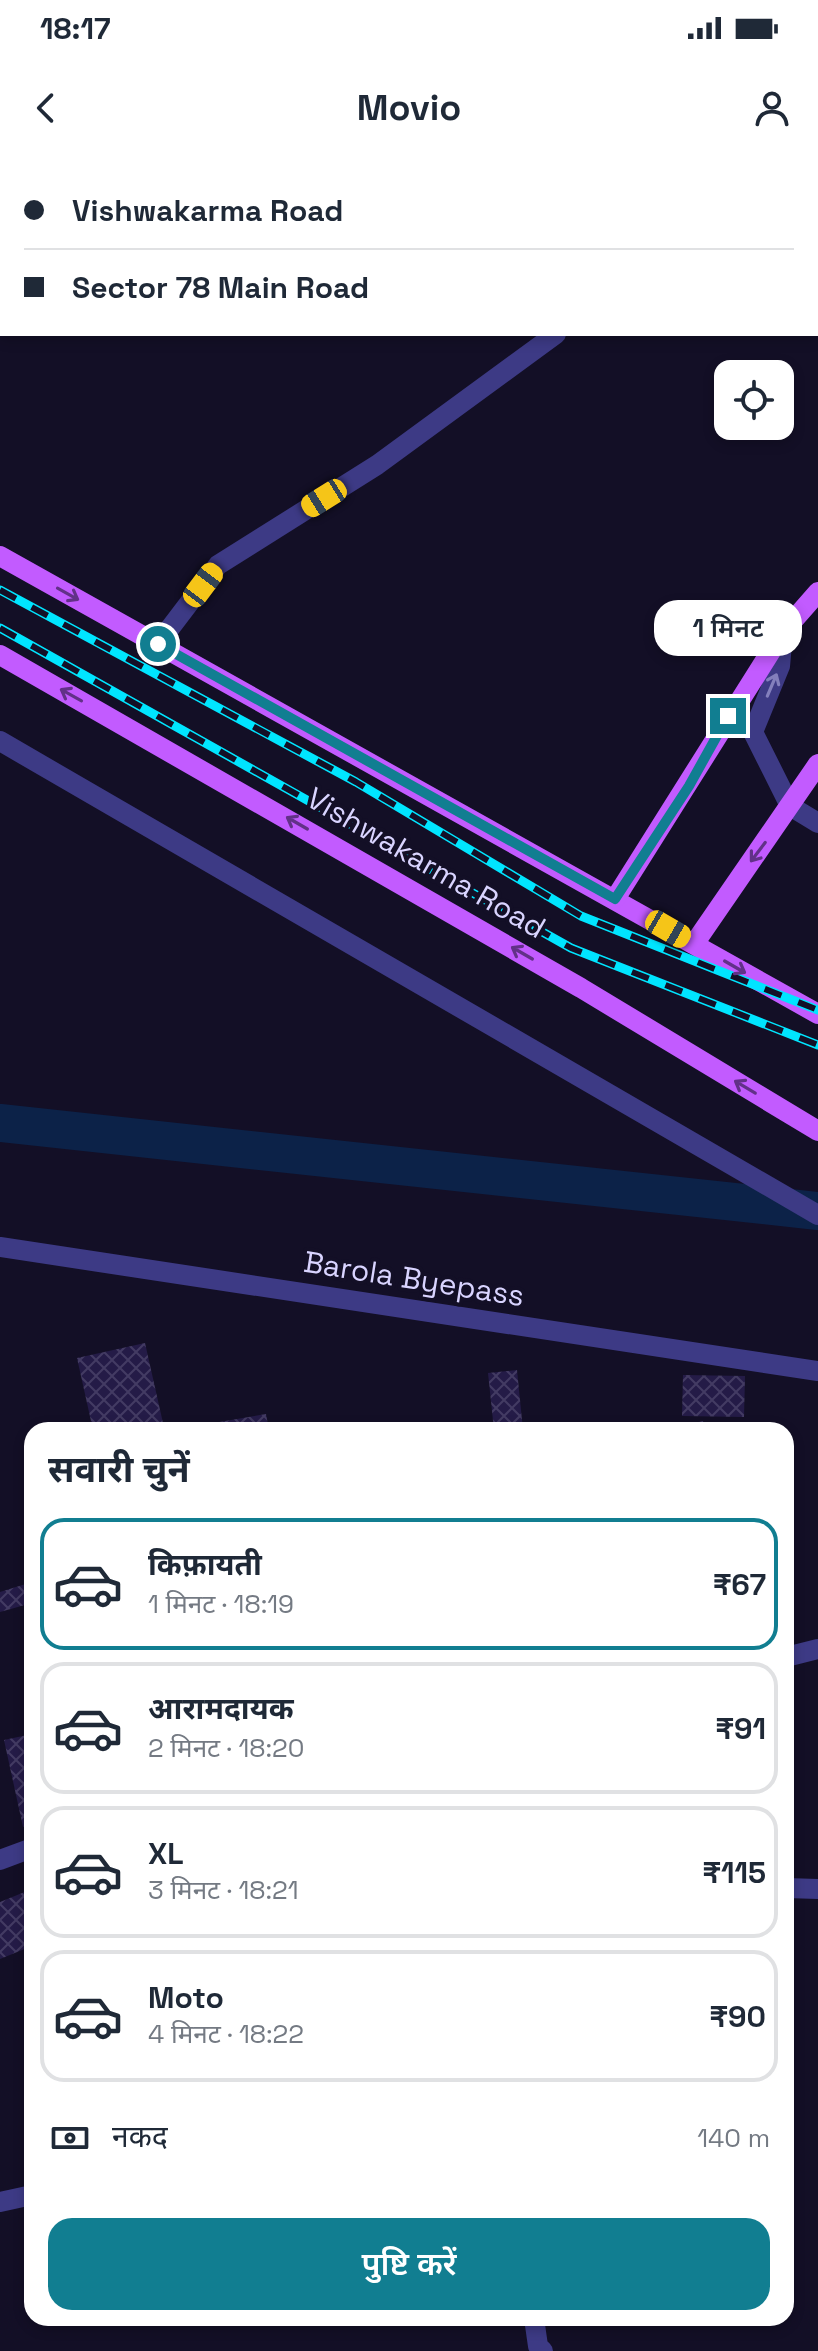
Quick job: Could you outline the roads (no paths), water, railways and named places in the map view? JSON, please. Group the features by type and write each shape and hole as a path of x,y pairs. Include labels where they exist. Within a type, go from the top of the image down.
{"main road":[{"name":"Vishwakarma Road","path":"0,556 818,1014"},
{"path":"615,899 783,632 818,592"},
{"name":"Vishwakarma Road","path":"0,655 526,956 815,1129"},
{"path":"694,944 818,764"}],"street":[{"path":"158,644 218,565 377,465 553,336"},
{"path":"783,632 780,666 753,732 790,806 818,823"},
{"path":"0,741 818,1215"},
{"path":"796,1003 818,998"},
{"name":"Barola Byepass","path":"0,1247 818,1371"},
{"path":"794,1655 818,1649"},
{"path":"0,1860 24,1851"},
{"path":"794,1888 818,1889"},
{"path":"0,2202 24,2197"},
{"path":"535,2326 538,2346 543,2351"}],"waterway":[{"path":"0,1123 818,1211"}],"railway":[{"path":"0,590 356,782 581,916 818,1010"},
{"path":"0,628 571,948 818,1045"}]}
